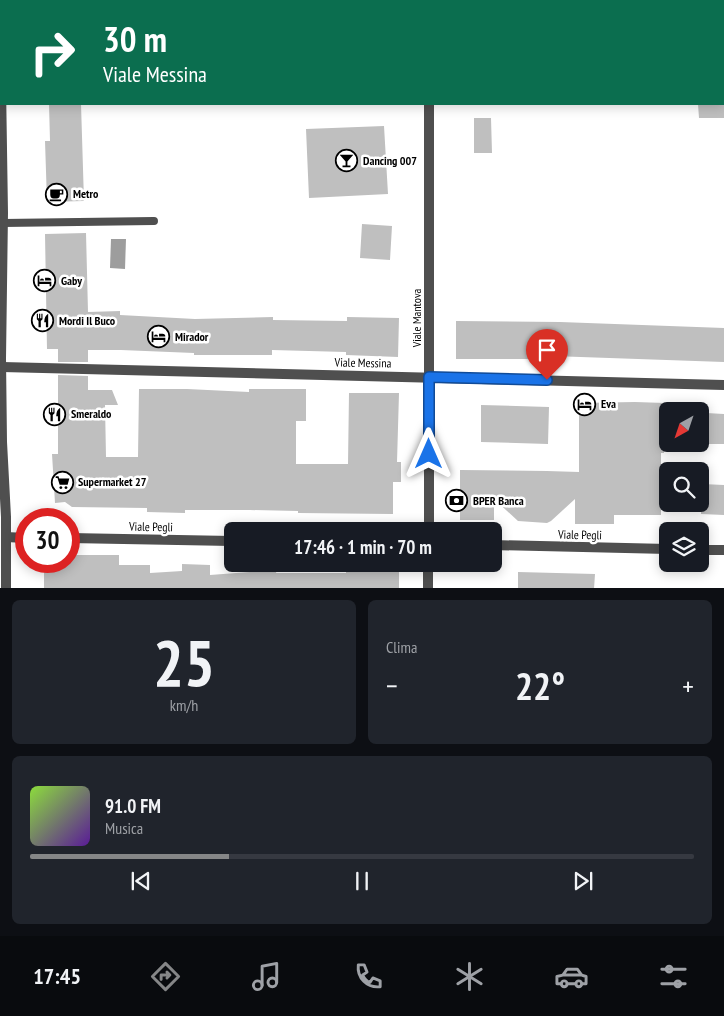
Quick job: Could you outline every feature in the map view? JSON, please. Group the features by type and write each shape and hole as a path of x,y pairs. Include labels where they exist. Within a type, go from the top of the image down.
{"street":[{"path":"1,105 2,442 6,588"},
{"name":"Viale Mantova","path":"429,105 429,522"},
{"name":"Viale Messina","path":"2,367 724,385"},
{"path":"6,537 15,537"},
{"name":"Viale Pegli","path":"80,538 224,541"},
{"name":"Viale Pegli","path":"502,545 659,549"},
{"path":"709,550 724,550"},
{"path":"428,572 428,588"}],"lane":[{"path":"3,223 154,220"}],"shaded area":[{"path":"111,239 126,239 125,269 110,268"}],"building":[{"path":"49,105 81,105 84,201 47,202 45,141 50,141"},
{"path":"698,105 724,105 724,118 699,118"},
{"path":"474,118 491,118 492,153 474,153"},
{"name":"Dancing 007","path":"384,126 388,194 309,198 306,129"},
{"path":"362,224 392,226 390,260 360,258"},
{"path":"86,233 88,312 120,311 120,315 195,319 273,317 273,320 347,321 347,317 399,318 398,357 346,355 346,352 272,350 272,355 194,355 194,353 88,350 88,362 58,362 58,349 47,349 45,234"},
{"path":"456,321 560,322 724,328 724,362 552,356 552,359 456,359"},
{"path":"58,375 88,376 88,390 112,390 118,405 105,405 106,457 138,457 139,389 249,392 249,389 306,389 306,421 296,421 296,464 348,464 349,393 399,393 397,462 401,462 401,482 393,482 393,514 298,513 298,511 250,510 185,510 185,513 147,512 147,508 72,507 65,502 55,503 52,454 58,454"},
{"path":"579,403 659,403 659,452 664,452 661,453 661,462 659,462 659,512 661,512 661,515 614,515 614,524 575,524 575,499 547,523 518,521 494,499 494,520 460,520 460,470 579,472"},
{"path":"481,405 549,407 548,444 481,442"},
{"path":"709,413 724,414 724,444 709,444"},
{"path":"709,484 724,485 724,515 701,514 701,512 709,512"},
{"path":"80,555 119,555 119,565 150,565 150,573 182,571 182,564 210,565 210,575 250,572 399,572 399,588 44,588 44,573 80,573"},
{"path":"518,572 595,574 594,588 518,588"}],"place":[{"name":"Dancing 007","path":"347,161"},
{"name":"Metro","path":"57,194"},
{"name":"Gaby","path":"45,281"},
{"name":"Mordi Il Buco","path":"43,321"},
{"name":"Mirador","path":"159,337"},
{"name":"Eva","path":"585,404"},
{"name":"Smeraldo","path":"55,414"},
{"name":"Supermarket 27","path":"62,482"},
{"name":"BPER Banca","path":"457,501"}],"route":[{"path":"429,454 429,377 547,380"}]}
